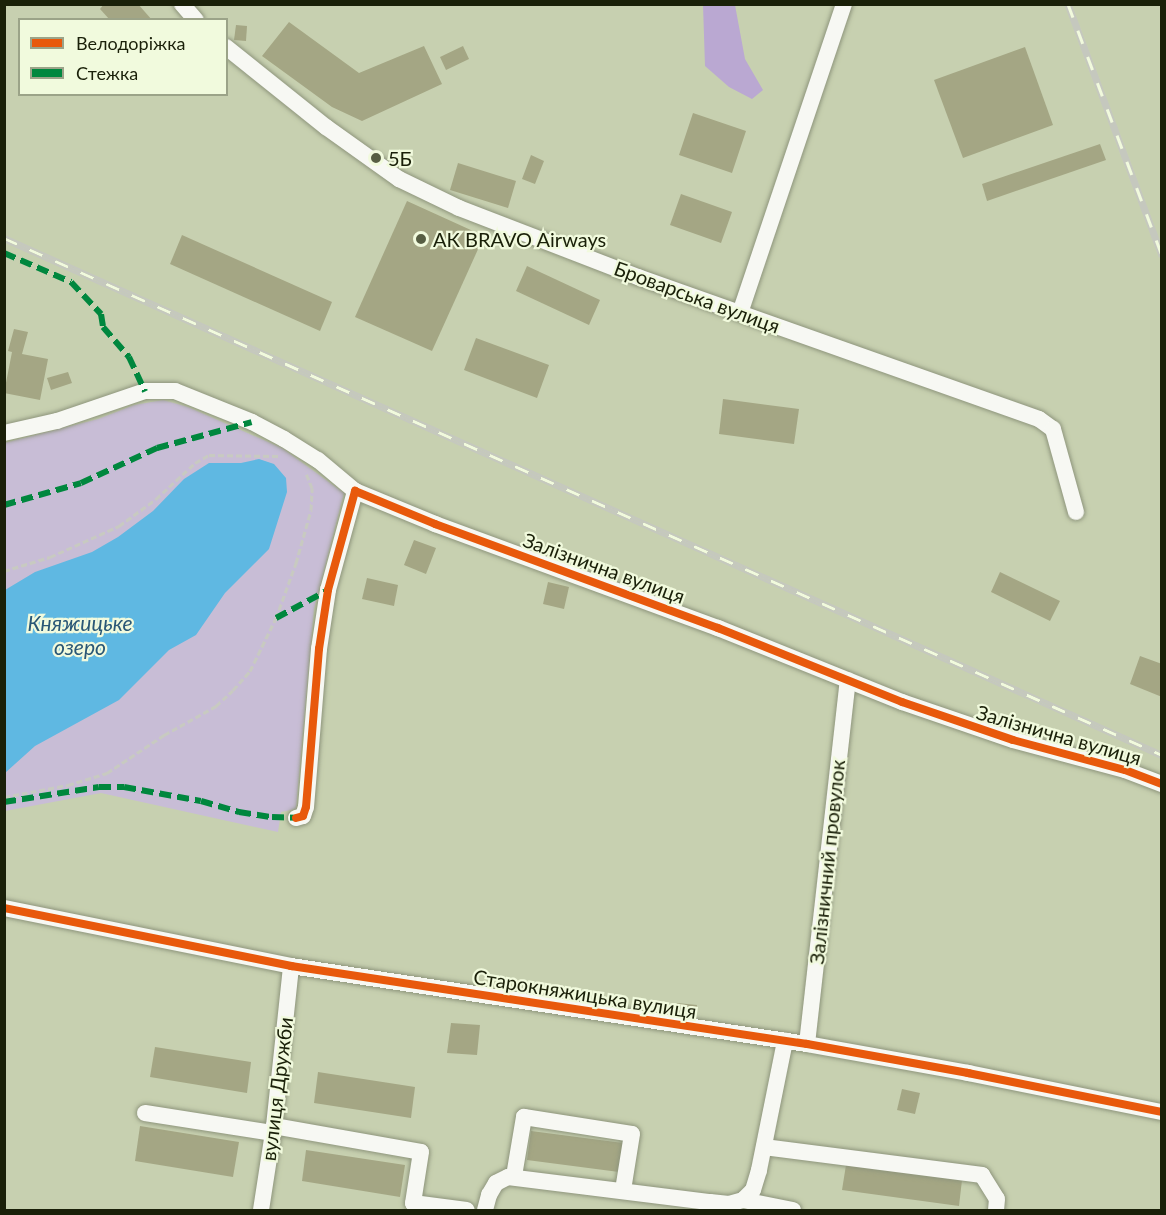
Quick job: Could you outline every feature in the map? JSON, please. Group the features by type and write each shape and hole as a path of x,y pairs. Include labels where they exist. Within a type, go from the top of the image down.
{"street":[{"path":"182,4 194,18"},
{"path":"740,313 844,4"},
{"name":"Броварська вулиця","path":"228,50 326,126 399,179 459,208 740,313 1039,419 1053,429 1076,512"},
{"name":"Залізнична вулиця","path":"4,433 57,421 145,391 175,392 252,422 306,452 355,490 435,524 718,628 958,723 1125,770 1161,784"},
{"path":"296,818 303,816 306,807 319,649 328,590 355,490"},
{"name":"Залізничний провулок","path":"807,1044 848,680"},
{"name":"Старокняжицька вулиця","path":"4,908 291,966 807,1044 968,1072 1161,1112"},
{"name":"вулиця Дружби","path":"261,1210 274,1130 291,966"},
{"path":"743,1200 753,1190 785,1041"},
{"path":"145,1113 421,1152 413,1203 467,1210"},
{"path":"514,1176 524,1117 632,1134 624,1190"},
{"path":"764,1147 982,1174 997,1199 996,1210"},
{"path":"485,1210 489,1195 496,1183 514,1176 729,1204 743,1200 793,1210"}],"path":[{"path":"4,571 50,557 119,526 156,499 195,463 209,455 268,454 290,457"},
{"path":"4,797 68,785 107,773 164,735 216,706 233,690 250,671 276,618 296,563 311,510 312,488 303,468"}],"shaded area":[{"path":"703,5 735,5 745,59 763,90 752,99 729,87 705,66"},
{"path":"163,400 188,407 282,448 344,493 314,609 296,809 281,812 278,832 101,793 5,811 4,443 98,419 134,405"}],"water":[{"name":"Княжицьке озеро","path":"259,459 274,464 286,478 287,492 269,549 225,593 196,635 169,650 119,700 35,746 5,773 5,590 35,572 92,552 118,537 153,511 184,479 209,463 241,463"}],"building":[{"path":"104,4 138,4 150,18 108,18 100,9"},
{"path":"289,22 359,73 424,46 442,84 362,121 332,107 262,56"},
{"path":"236,25 247,26 246,41 234,40"},
{"path":"463,46 469,59 446,70 440,57"},
{"path":"1025,47 1053,125 963,158 934,80"},
{"path":"693,113 746,131 732,173 679,155"},
{"path":"1100,144 1106,160 987,201 982,184"},
{"path":"531,155 544,161 535,184 522,179"},
{"path":"458,163 516,181 508,208 450,190"},
{"path":"681,194 732,212 721,243 670,225"},
{"path":"407,201 484,236 432,351 355,317"},
{"path":"182,235 332,302 320,331 170,264"},
{"path":"527,266 600,300 589,325 516,291"},
{"path":"14,329 28,332 22,354 48,359 40,400 4,393 12,352 8,351"},
{"path":"476,338 549,365 537,398 464,370"},
{"path":"68,372 72,383 51,390 47,378"},
{"path":"723,399 799,409 794,444 719,434"},
{"path":"414,540 436,548 426,574 404,565"},
{"path":"1000,572 1060,601 1050,621 991,592"},
{"path":"367,578 398,585 394,606 362,599"},
{"path":"548,582 569,587 564,609 543,604"},
{"path":"1140,656 1162,664 1162,697 1130,684"},
{"path":"677,1003 697,1005 696,1014 676,1012"},
{"path":"451,1023 480,1025 477,1055 447,1053"},
{"path":"155,1047 251,1062 247,1093 150,1077"},
{"path":"318,1072 415,1087 411,1118 314,1103"},
{"path":"902,1089 920,1093 915,1114 897,1110"},
{"path":"140,1126 239,1142 233,1177 135,1161"},
{"path":"531,1131 623,1143 619,1172 527,1160"},
{"path":"306,1150 405,1165 400,1197 302,1181"},
{"path":"846,1165 962,1180 959,1206 842,1190"}],"railway":[{"path":"1068,4 1162,256"},
{"path":"4,238 1162,755"}],"marked path":[{"path":"4,253 71,282 101,314 103,327 129,357 145,391"},
{"path":"4,505 81,483 157,448 252,422"},
{"path":"276,618 328,590"},
{"path":"4,802 99,787 124,787 201,801 239,812 296,818"}],"cycle path":[{"path":"296,818 303,816 306,807 319,649 328,590 355,491 435,524 718,628 902,702 1013,740 1125,770 1162,784"},
{"path":"4,908 291,966 807,1044 968,1073 1162,1112"}],"place":[{"name":"5Б","path":"376,158"},
{"name":"АК BRAVO Airways","path":"421,239"}]}
